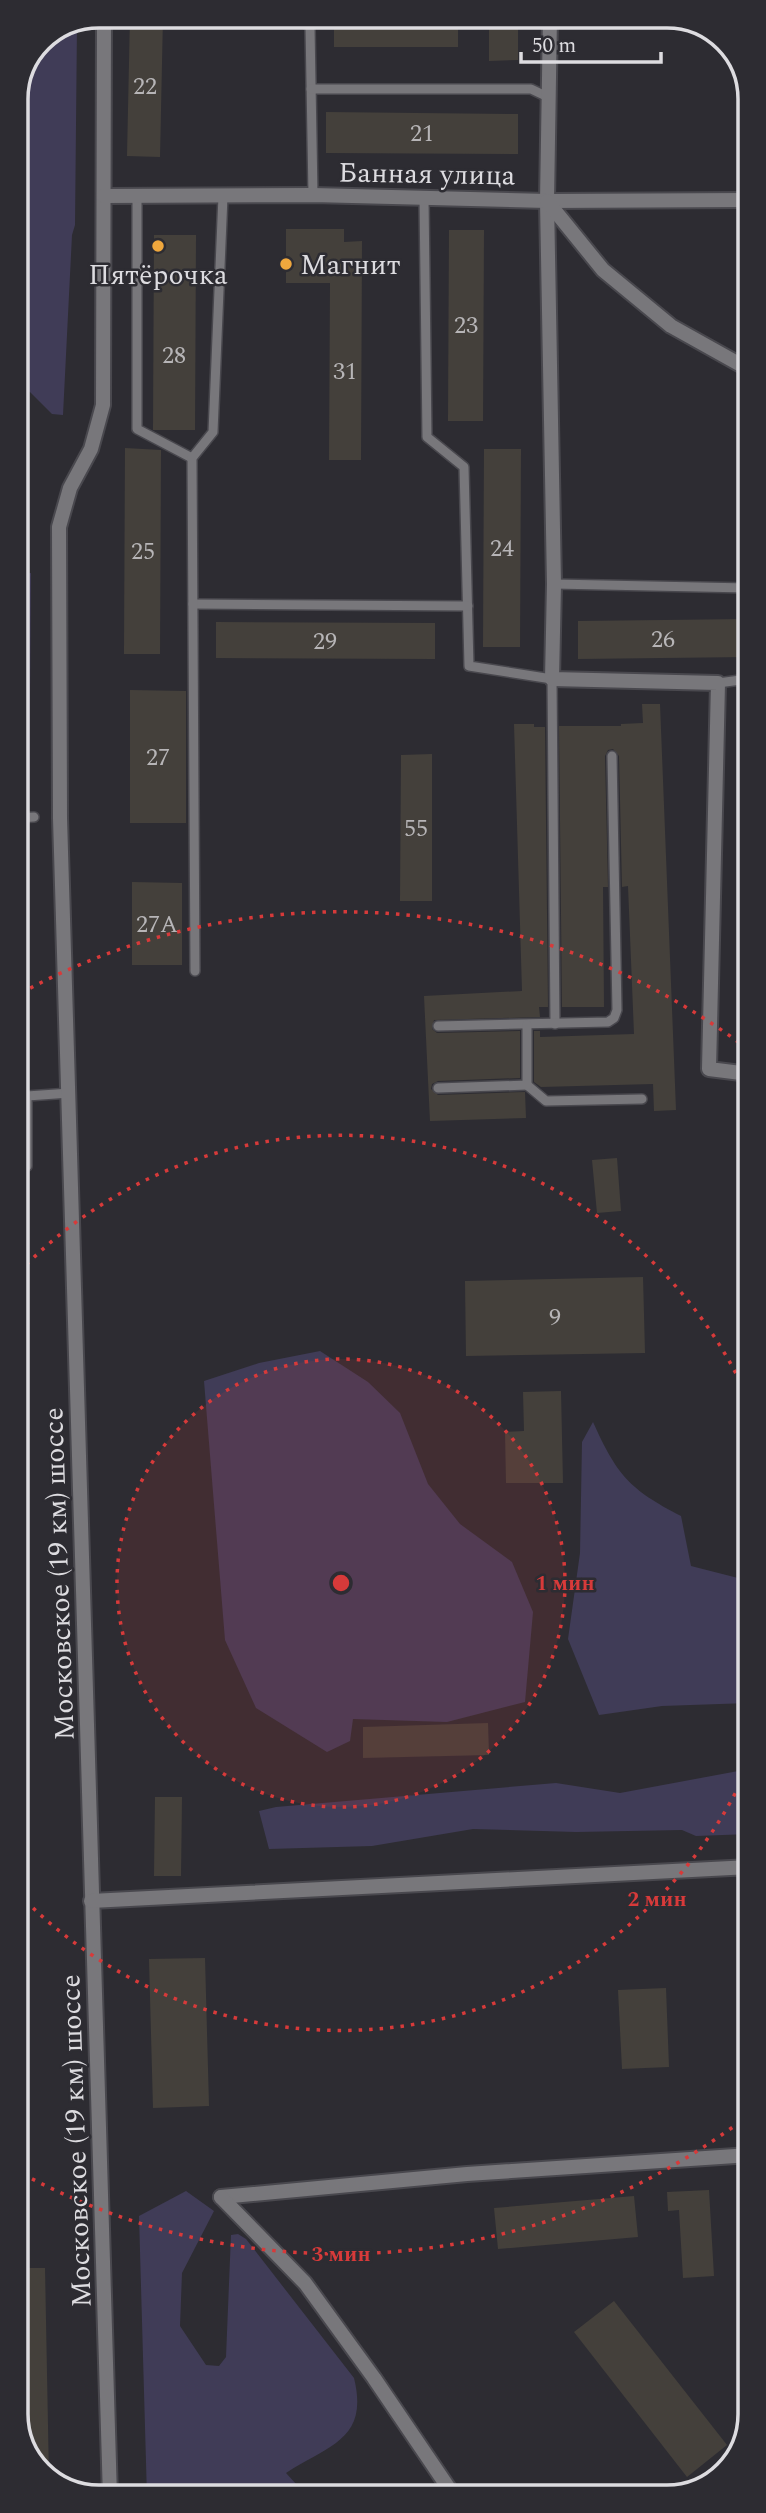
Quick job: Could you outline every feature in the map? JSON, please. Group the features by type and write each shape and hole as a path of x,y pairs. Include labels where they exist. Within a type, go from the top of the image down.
{"street":[{"name":"Московское (19 км) шоссе","path":"104,28 103,405 91,449 70,488 59,527 61,818 110,2485"},
{"path":"550,28 547,201 554,584 552,679 718,683 709,1069 738,1073"},
{"name":"Банная улица","path":"104,196 313,195 547,201 738,200"},
{"path":"547,201 603,270 671,326 738,363"},
{"path":"91,1901 738,1868"},
{"path":"447,2485 374,2378 304,2283 221,2197 467,2175 738,2156"}],"lane":[{"path":"310,28 313,195"},
{"path":"310,89 531,89 550,97"},
{"path":"137,196 137,429 192,458"},
{"path":"195,971 192,458 213,432 223,196"},
{"path":"424,198 427,437 464,467 469,666 552,679 555,1024"},
{"path":"554,584 738,588"},
{"path":"192,604 468,606"},
{"path":"718,683 738,680"},
{"path":"438,1026 608,1022 614,1018 617,1010 612,756"},
{"path":"28,817 34,817"},
{"path":"527,1025 527,1085"},
{"path":"438,1088 527,1085 546,1101 642,1099"},
{"path":"28,1096 70,1093"}],"shaded area":[{"path":"77,31 75,225 72,235 63,415 52,414 30,392 29,85 33,72 49,49"},
{"path":"28,573 31,573 29,818 28,818"},
{"path":"320,1351 368,1382 400,1413 428,1484 460,1524 512,1562 533,1612 525,1702 447,1722 353,1719 350,1741 327,1752 256,1708 225,1640 204,1381 259,1363"},
{"path":"593,1422 610,1455 627,1479 649,1497 681,1516 691,1566 738,1578 738,1703 662,1706 599,1715 568,1639 580,1553 582,1442"},
{"path":"738,1771 738,1834 696,1836 682,1830 576,1832 473,1829 372,1846 269,1849 259,1811 276,1807 556,1783 620,1793"},
{"path":"186,2191 214,2211 182,2273 180,2326 206,2365 219,2366 226,2357 231,2235 238,2234 246,2239 354,2378 356,2415 351,2427 331,2447 286,2473 297,2485 147,2485 139,2216"}],"building":[{"path":"130,28 163,28 160,157 127,156"},
{"path":"334,28 458,28 458,47 334,47"},
{"path":"489,28 518,28 518,60 489,61"},
{"path":"326,112 518,114 518,154 326,153"},
{"path":"286,229 344,229 344,242 362,241 361,460 329,460 330,283 286,283"},
{"path":"449,230 484,230 483,421 448,421"},
{"path":"154,235 196,235 195,430 153,430"},
{"path":"125,448 161,450 160,654 124,654"},
{"path":"484,449 521,449 520,647 483,647"},
{"path":"738,619 738,657 578,659 578,621"},
{"path":"216,622 435,623 435,659 216,658"},
{"path":"130,690 186,691 186,823 130,823"},
{"path":"642,704 660,704 676,1110 654,1111 653,1084 541,1087 534,1082 534,1031 540,1031 540,1037 634,1034 628,886 622,887 619,756 613,749 608,750 605,756 608,887 603,887 604,1007 562,1007 559,726 621,726 643,723"},
{"path":"514,724 545,727 548,1007 539,1007 540,1017 434,1020 432,1029 437,1033 520,1031 520,1078 438,1081 432,1084 431,1089 438,1095 525,1092 526,1118 430,1121 424,996 522,991"},
{"path":"432,754 432,901 400,901 401,755"},
{"path":"132,882 182,883 182,965 132,965"},
{"path":"617,1158 621,1211 597,1213 592,1160"},
{"path":"643,1277 645,1353 466,1356 465,1281"},
{"path":"561,1391 563,1483 506,1483 505,1432 524,1431 523,1392"},
{"path":"488,1723 489,1755 363,1758 363,1727"},
{"path":"155,1797 182,1797 181,1876 154,1876"},
{"path":"205,1958 209,2106 153,2108 149,1959"},
{"path":"666,1988 669,2067 622,2069 618,1990"},
{"path":"709,2190 714,2276 683,2278 679,2210 668,2211 667,2192"},
{"path":"634,2196 638,2237 498,2249 494,2208"},
{"path":"28,2268 45,2268 49,2464 33,2441 28,2414"},
{"path":"614,2301 727,2445 687,2477 574,2332"}],"place":[{"name":"Пятёрочка","path":"158,246"},
{"name":"Магнит","path":"286,264"}]}
